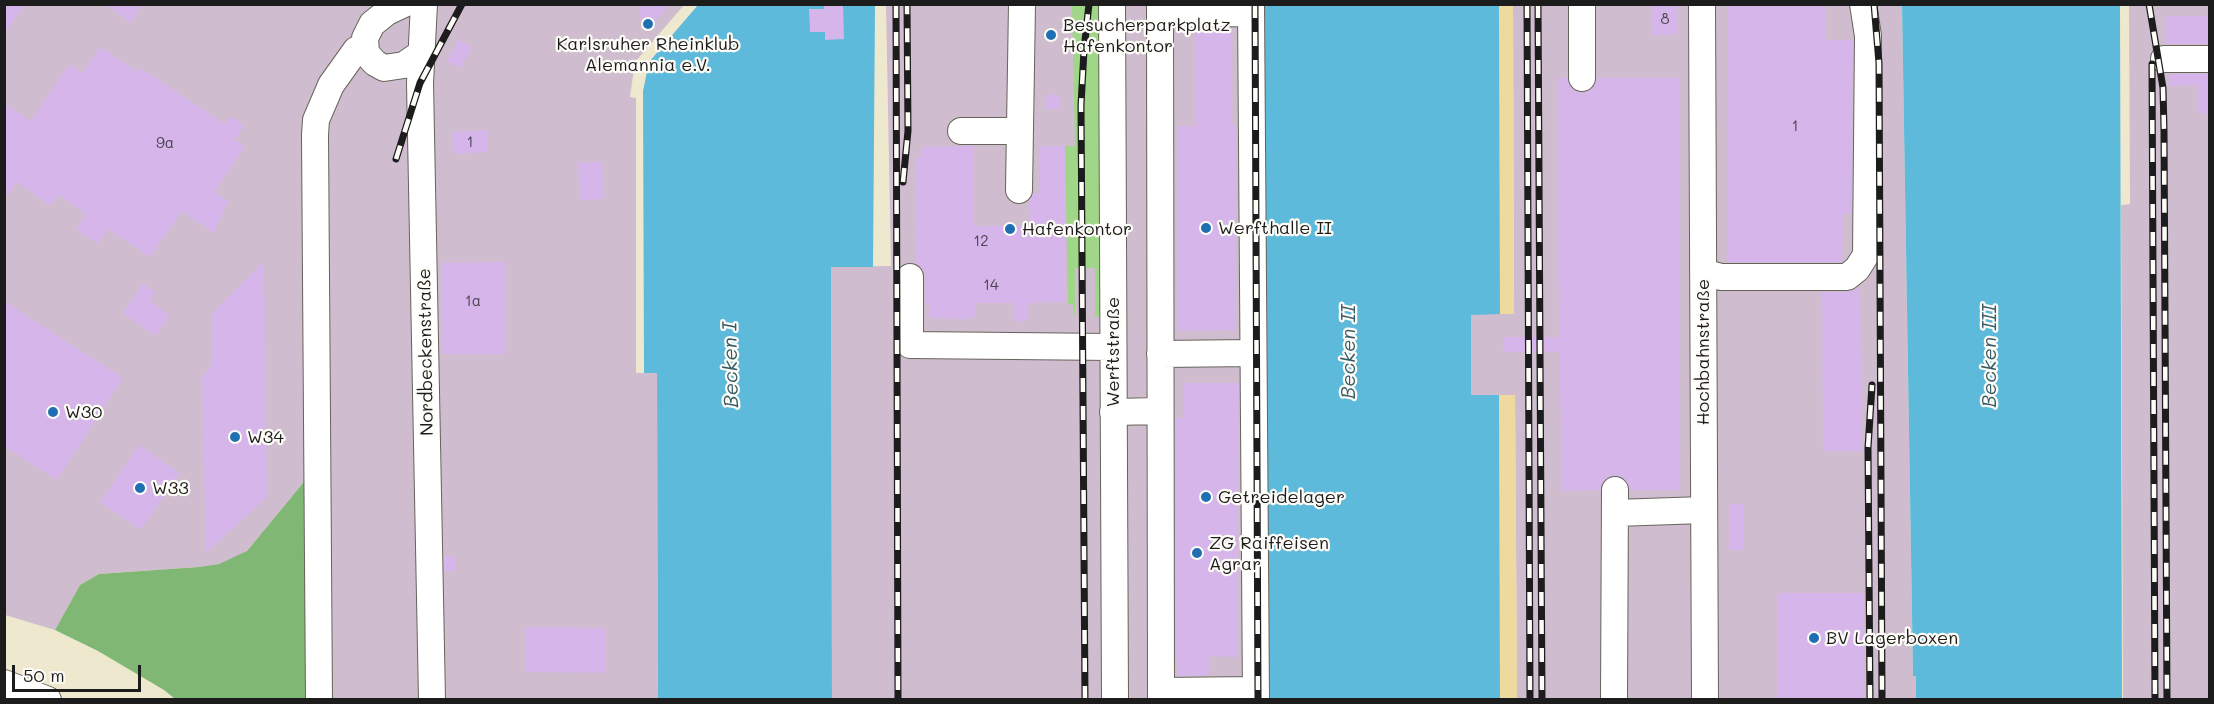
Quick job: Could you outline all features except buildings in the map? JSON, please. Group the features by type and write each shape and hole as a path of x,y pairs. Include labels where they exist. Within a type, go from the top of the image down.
{"street":[{"path":"404,4 387,12 372,24 364,46 369,59 384,68 404,65 420,54"},
{"name":"Nordbeckenstraße","path":"424,4 420,54 432,699"},
{"path":"1019,190 1022,4"},
{"name":"Werftstraße","path":"1112,4 1115,699"},
{"path":"1582,4 1582,78"},
{"name":"Hochbahnstraße","path":"1702,4 1705,699"},
{"path":"1703,272 1721,277 1847,278 1857,269 1866,255 1868,36 1863,4"},
{"path":"1160,9 1251,9 1256,695 1161,695 1160,9"},
{"path":"319,699 316,120 331,85 356,50 364,46"},
{"path":"2164,59 2210,59"},
{"path":"961,131 1020,130"},
{"path":"910,277 910,345 1113,347"},
{"path":"1160,354 1253,353"},
{"path":"1113,412 1160,411"},
{"path":"1614,699 1615,502 1704,510"},
{"path":"4,683 48,699"}],"shaded area":[{"path":"4,5 684,5 635,62 630,97 636,98 636,373 657,373 658,699 326,699 308,477 247,551 236,557 219,564 199,567 99,574 80,585 55,630 5,615"},
{"path":"886,5 1264,5 1268,699 832,699 831,267 891,266"},
{"path":"1513,5 1902,5 1913,675 1916,676 1916,699 1517,699 1515,395 1471,395 1471,314 1514,314"},
{"path":"2129,5 2209,5 2209,699 2123,699 2121,205 2130,204"}],"green space":[{"path":"1072,5 1100,5 1100,317 1095,317 1095,268 1075,268 1075,318 1073,305 1068,304 1065,146 1075,146"},
{"path":"308,477 312,699 175,699 164,690 98,651 55,630 80,585 99,574 219,564 247,551"}],"sand":[{"path":"1499,5 1513,5 1514,314 1500,314"},
{"path":"1499,395 1515,395 1517,699 1500,699"}],"water":[{"name":"Becken I","path":"698,5 875,5 873,267 831,267 832,699 658,699 657,373 644,373 643,91 649,62"},
{"name":"Becken II","path":"1264,5 1499,5 1500,314 1471,315 1471,395 1499,395 1500,699 1268,699"},
{"name":"Becken III","path":"1902,5 2120,5 2122,699 1916,699 1916,676 1913,676"}],"railway":[{"path":"396,159 420,83 462,4"},
{"path":"896,4 898,700"},
{"path":"903,182 908,131 907,4"},
{"path":"1085,700 1081,105 1089,4"},
{"path":"1255,4 1258,700"},
{"path":"1527,4 1530,700"},
{"path":"1538,4 1542,700"},
{"path":"1874,4 1879,63 1882,697"},
{"path":"2149,4 2163,88 2167,700"},
{"path":"2152,64 2155,700"},
{"path":"1870,699 1868,448 1872,385"}],"place":[{"name":"Karlsruher Rheinklub Alemannia e.V.","path":"648,24"},
{"name":"Besucherparkplatz Hafenkontor","path":"1051,35"},
{"name":"Werfthalle II","path":"1206,228"},
{"name":"Hafenkontor","path":"1010,229"},
{"name":"W30","path":"53,412"},
{"name":"W34","path":"235,437"},
{"name":"W33","path":"140,488"},
{"name":"Getreidelager","path":"1206,497"},
{"name":"ZG Raiffeisen Agrar","path":"1197,553"},
{"name":"BV Lagerboxen","path":"1814,638"}]}
